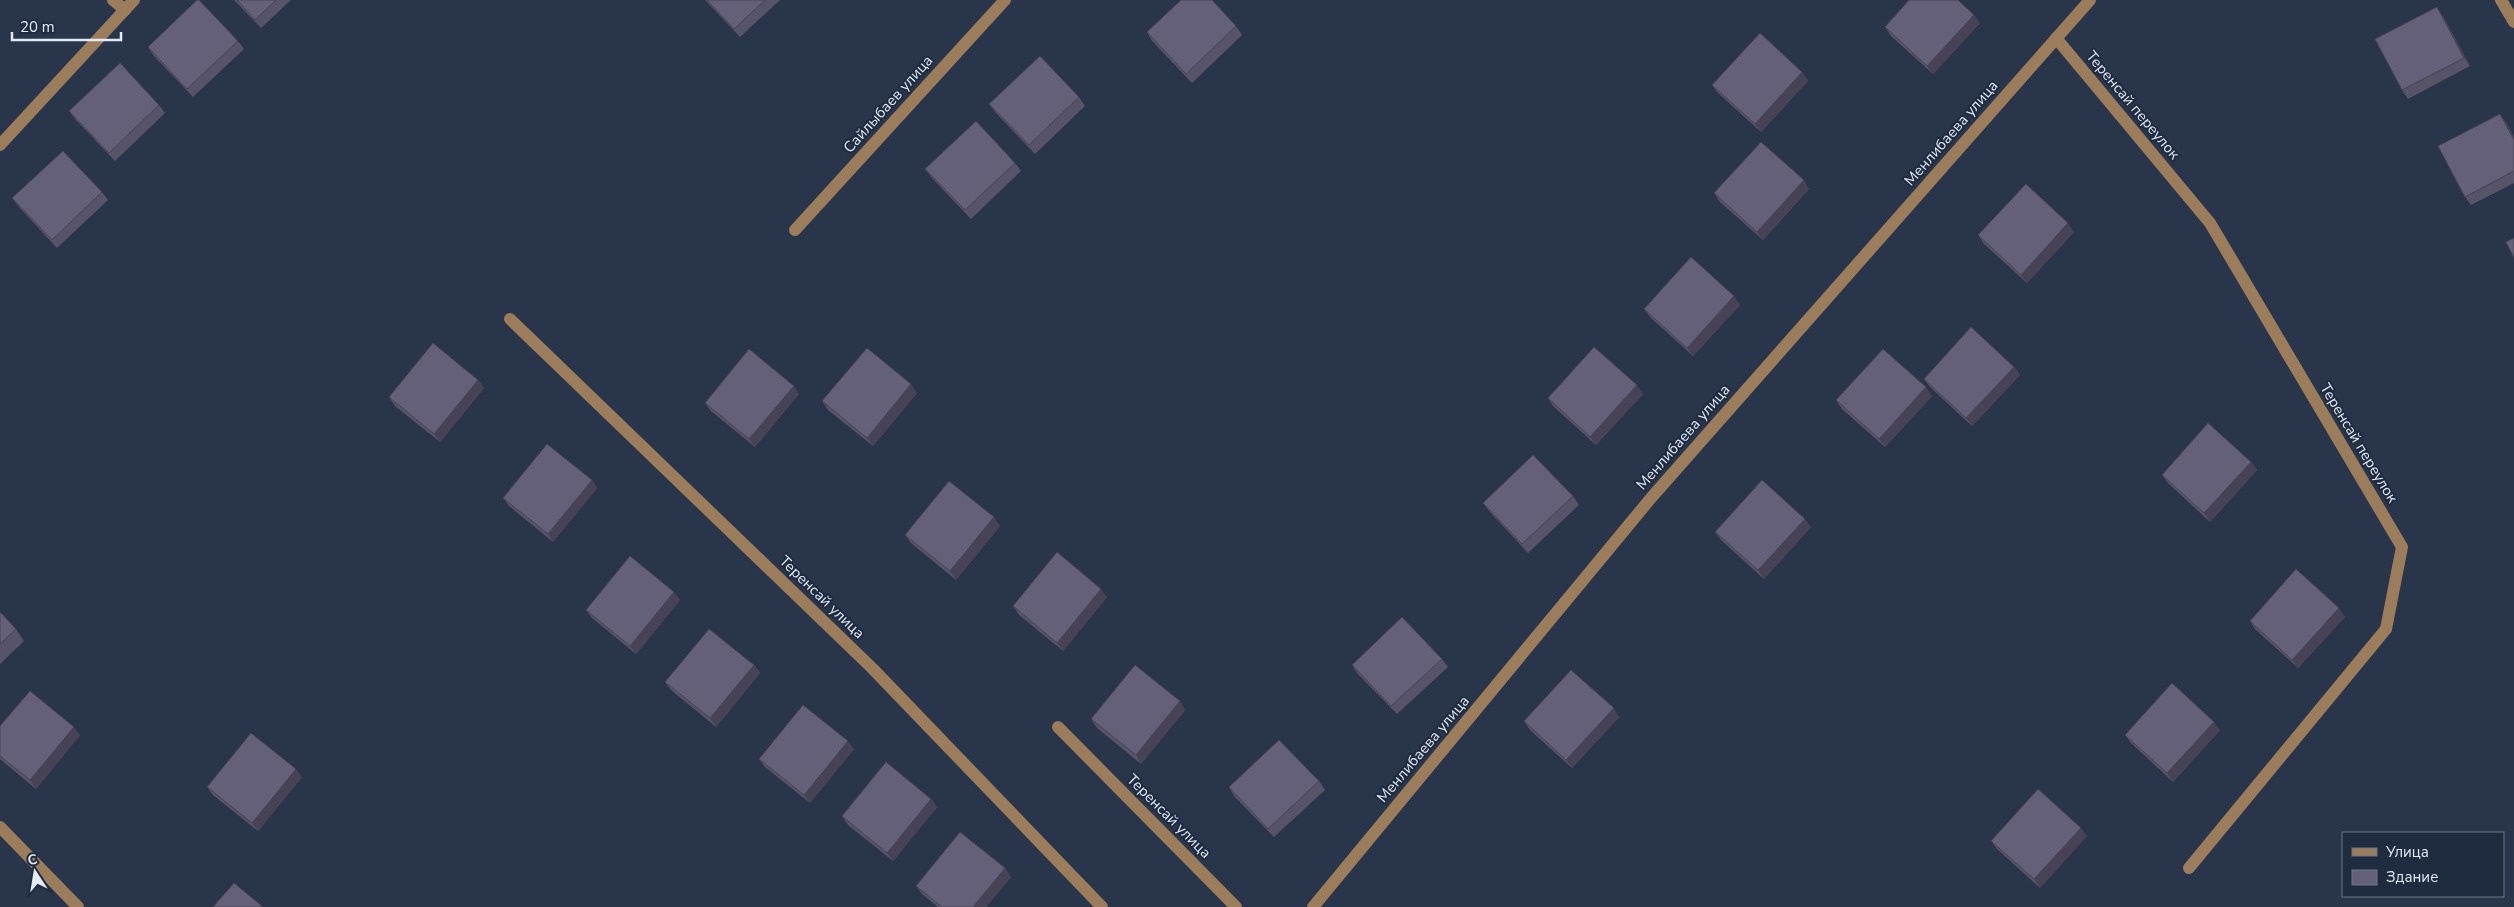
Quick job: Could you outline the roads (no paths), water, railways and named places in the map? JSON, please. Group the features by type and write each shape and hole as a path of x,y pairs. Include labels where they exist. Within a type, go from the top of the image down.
{"street":[{"path":"0,145 129,5 113,0"},
{"name":"Сайлыбаев улица","path":"795,230 1005,0"},
{"name":"Менлибаева улица","path":"1313,907 1651,498 2090,0"},
{"path":"2501,0 2514,22"},
{"name":"Теренсай переулок","path":"2056,38 2210,223 2402,547 2386,629 2189,868"},
{"name":"Теренсай улица","path":"510,319 872,668 1102,907"},
{"name":"Теренсай улица","path":"1058,727 1236,907"},
{"path":"0,827 78,907"}]}
